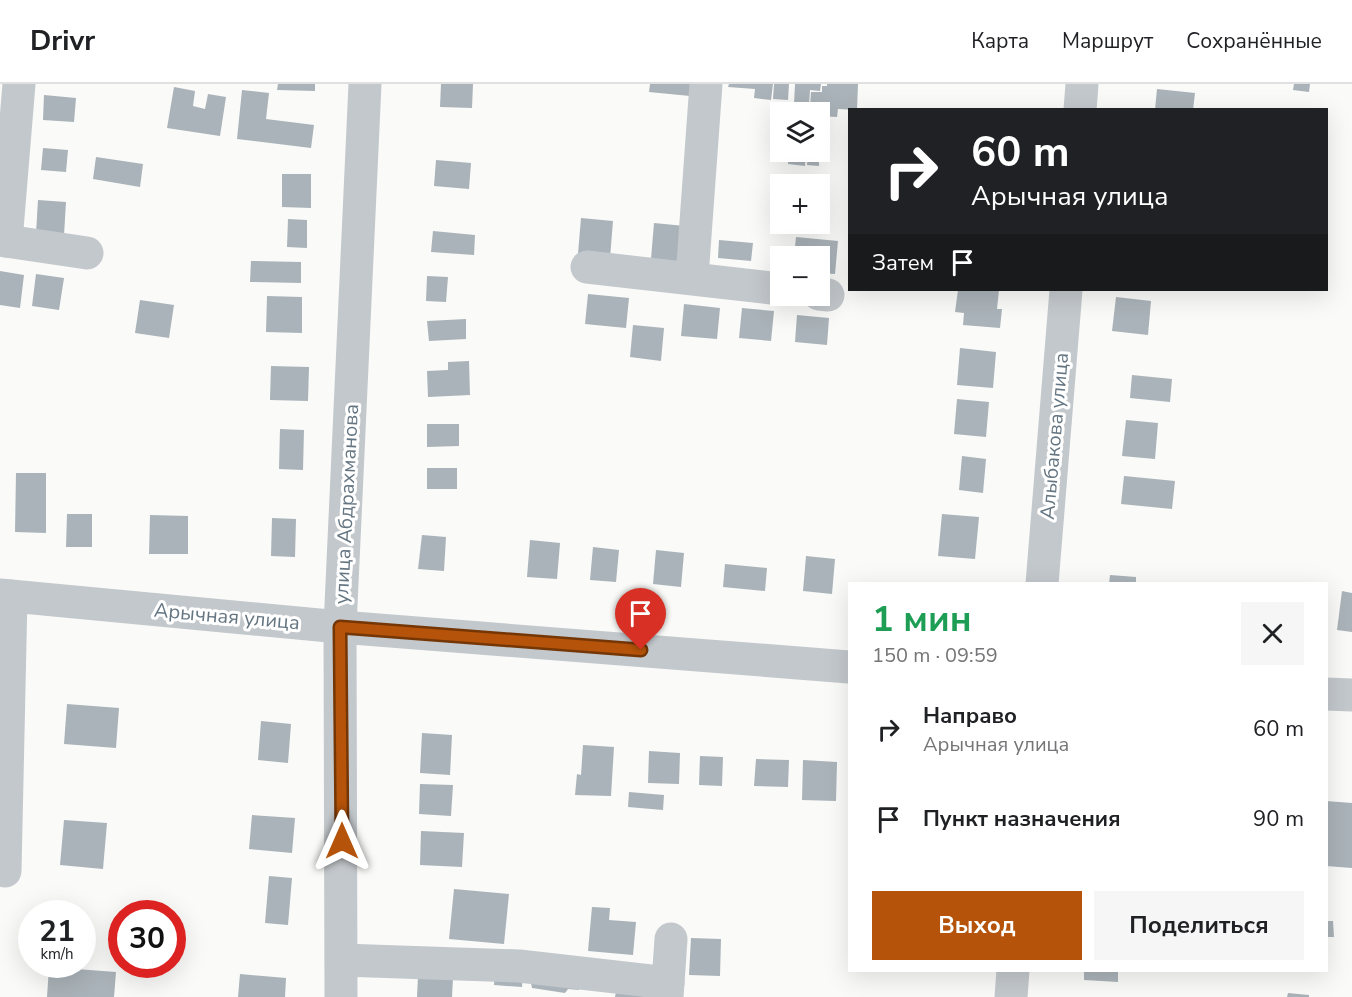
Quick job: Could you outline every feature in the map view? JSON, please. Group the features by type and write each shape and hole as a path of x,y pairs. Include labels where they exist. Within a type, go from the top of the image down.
{"street":[{"path":"19,84 3,241 87,253"},
{"name":"улица Абдрахманова","path":"341,997 340,627 364,84"},
{"path":"693,278 706,84"},
{"path":"1080,108 1082,84"},
{"path":"587,267 770,288"},
{"name":"Алыбакова улица","path":"1042,582 1066,291"},
{"path":"5,596 5,871"},
{"name":"Арычная улица","path":"5,596 340,627 848,667"},
{"path":"1328,694 1352,695"},
{"path":"342,960 519,966 668,990 671,939"},
{"path":"1011,997 1013,972"}],"building":[{"path":"278,84 315,84 315,91 277,90"},
{"path":"441,84 473,84 472,108 440,107"},
{"path":"650,84 691,84 690,96 649,92"},
{"path":"729,84 773,84 771,100 754,98 755,89 728,87"},
{"path":"774,84 789,84 788,100 773,99"},
{"path":"795,84 821,84 820,91 810,90 809,102 794,102"},
{"path":"858,84 857,108 838,109 837,117 830,117 830,102 810,102 811,92 822,92 822,86"},
{"path":"1294,84 1310,84 1309,92 1293,90"},
{"path":"174,87 195,91 193,106 205,109 208,94 226,97 220,136 167,128"},
{"path":"1157,89 1195,93 1193,108 1155,108"},
{"path":"242,90 269,93 266,119 314,125 311,148 237,139"},
{"path":"44,95 76,98 74,122 43,120"},
{"path":"43,148 68,150 66,172 41,170"},
{"path":"96,157 143,164 140,187 93,179"},
{"path":"436,160 471,163 469,189 434,186"},
{"path":"788,162 805,162 805,166 788,164"},
{"path":"807,162 819,162 819,166 807,165"},
{"path":"282,174 311,174 311,208 282,207"},
{"path":"38,200 66,202 64,235 36,233"},
{"path":"581,218 613,221 610,258 578,254"},
{"path":"288,219 307,220 307,248 287,247"},
{"path":"654,223 685,226 682,262 651,259"},
{"path":"433,231 475,235 474,255 431,252"},
{"path":"796,237 838,241 835,274 830,274 830,246 795,246"},
{"path":"719,240 753,243 751,261 718,258"},
{"path":"251,261 301,262 301,283 250,282"},
{"path":"0,271 24,275 20,308 0,305"},
{"path":"36,274 64,278 59,310 32,306"},
{"path":"427,276 448,277 446,302 426,301"},
{"path":"958,291 999,291 997,309 1002,309 1000,328 963,325 964,313 955,312"},
{"path":"588,294 629,298 626,328 585,324"},
{"path":"267,296 302,297 302,333 266,332"},
{"path":"1116,297 1151,301 1148,335 1112,331"},
{"path":"140,300 174,305 169,338 135,333"},
{"path":"684,304 720,308 717,339 681,336"},
{"path":"742,308 774,311 771,341 739,338"},
{"path":"797,315 829,318 827,345 795,342"},
{"path":"466,319 466,339 429,341 427,321"},
{"path":"633,325 664,328 661,361 630,357"},
{"path":"960,348 996,352 993,388 957,385"},
{"path":"469,361 470,395 428,397 427,371 448,370 448,362"},
{"path":"271,366 309,367 308,401 270,400"},
{"path":"1132,375 1172,379 1170,402 1130,398"},
{"path":"957,399 989,402 986,437 954,434"},
{"path":"1126,420 1158,423 1155,459 1122,456"},
{"path":"427,424 459,424 459,446 427,447"},
{"path":"280,429 304,430 303,470 279,469"},
{"path":"962,456 986,459 983,493 959,490"},
{"path":"427,468 457,468 457,489 427,489"},
{"path":"16,473 46,473 46,533 15,532"},
{"path":"1124,476 1175,481 1172,509 1121,504"},
{"path":"67,514 92,514 92,547 66,547"},
{"path":"942,514 979,517 975,559 938,556"},
{"path":"150,515 188,516 188,554 149,554"},
{"path":"272,518 296,519 295,557 271,556"},
{"path":"422,535 446,537 444,571 418,569"},
{"path":"530,540 560,543 557,579 527,577"},
{"path":"593,547 619,550 616,582 590,580"},
{"path":"656,550 684,553 681,587 653,584"},
{"path":"806,556 835,559 832,594 803,591"},
{"path":"725,564 767,568 765,591 723,587"},
{"path":"1110,575 1136,577 1136,582 1109,582"},
{"path":"1342,591 1352,593 1352,632 1337,630"},
{"path":"67,704 119,708 116,748 64,744"},
{"path":"261,721 291,724 288,763 258,760"},
{"path":"422,733 452,735 450,775 420,773"},
{"path":"583,745 614,747 611,796 575,795 577,774 581,775"},
{"path":"649,751 680,753 679,784 648,783"},
{"path":"700,756 723,757 722,786 699,785"},
{"path":"756,759 789,760 788,787 754,786"},
{"path":"803,760 837,762 836,801 802,800"},
{"path":"420,784 453,785 451,816 419,814"},
{"path":"629,792 664,795 663,810 628,807"},
{"path":"1328,801 1352,803 1352,868 1328,866"},
{"path":"252,815 295,818 292,853 249,849"},
{"path":"64,820 107,823 103,869 60,865"},
{"path":"421,831 464,833 462,867 420,865"},
{"path":"269,876 292,878 288,925 265,923"},
{"path":"454,889 509,894 504,944 449,939"},
{"path":"592,907 610,908 609,920 636,922 633,955 588,951"},
{"path":"1328,921 1333,921 1334,937 1328,937"},
{"path":"691,938 721,939 720,976 689,975"},
{"path":"495,970 523,972 522,987 494,985"},
{"path":"96,971 108,971 108,978 116,978 114,997 47,997 48,978 96,978"},
{"path":"1084,972 1118,972 1118,982 1084,980"},
{"path":"240,974 286,978 285,997 238,997"},
{"path":"418,976 453,978 452,997 417,997"},
{"path":"581,976 579,990 568,989 565,993 532,988 531,983"},
{"path":"616,992 649,997 615,997"},
{"path":"1288,993 1309,995 1309,997 1287,997"}],"route":[{"path":"342,841 340,627 641,650"}]}
